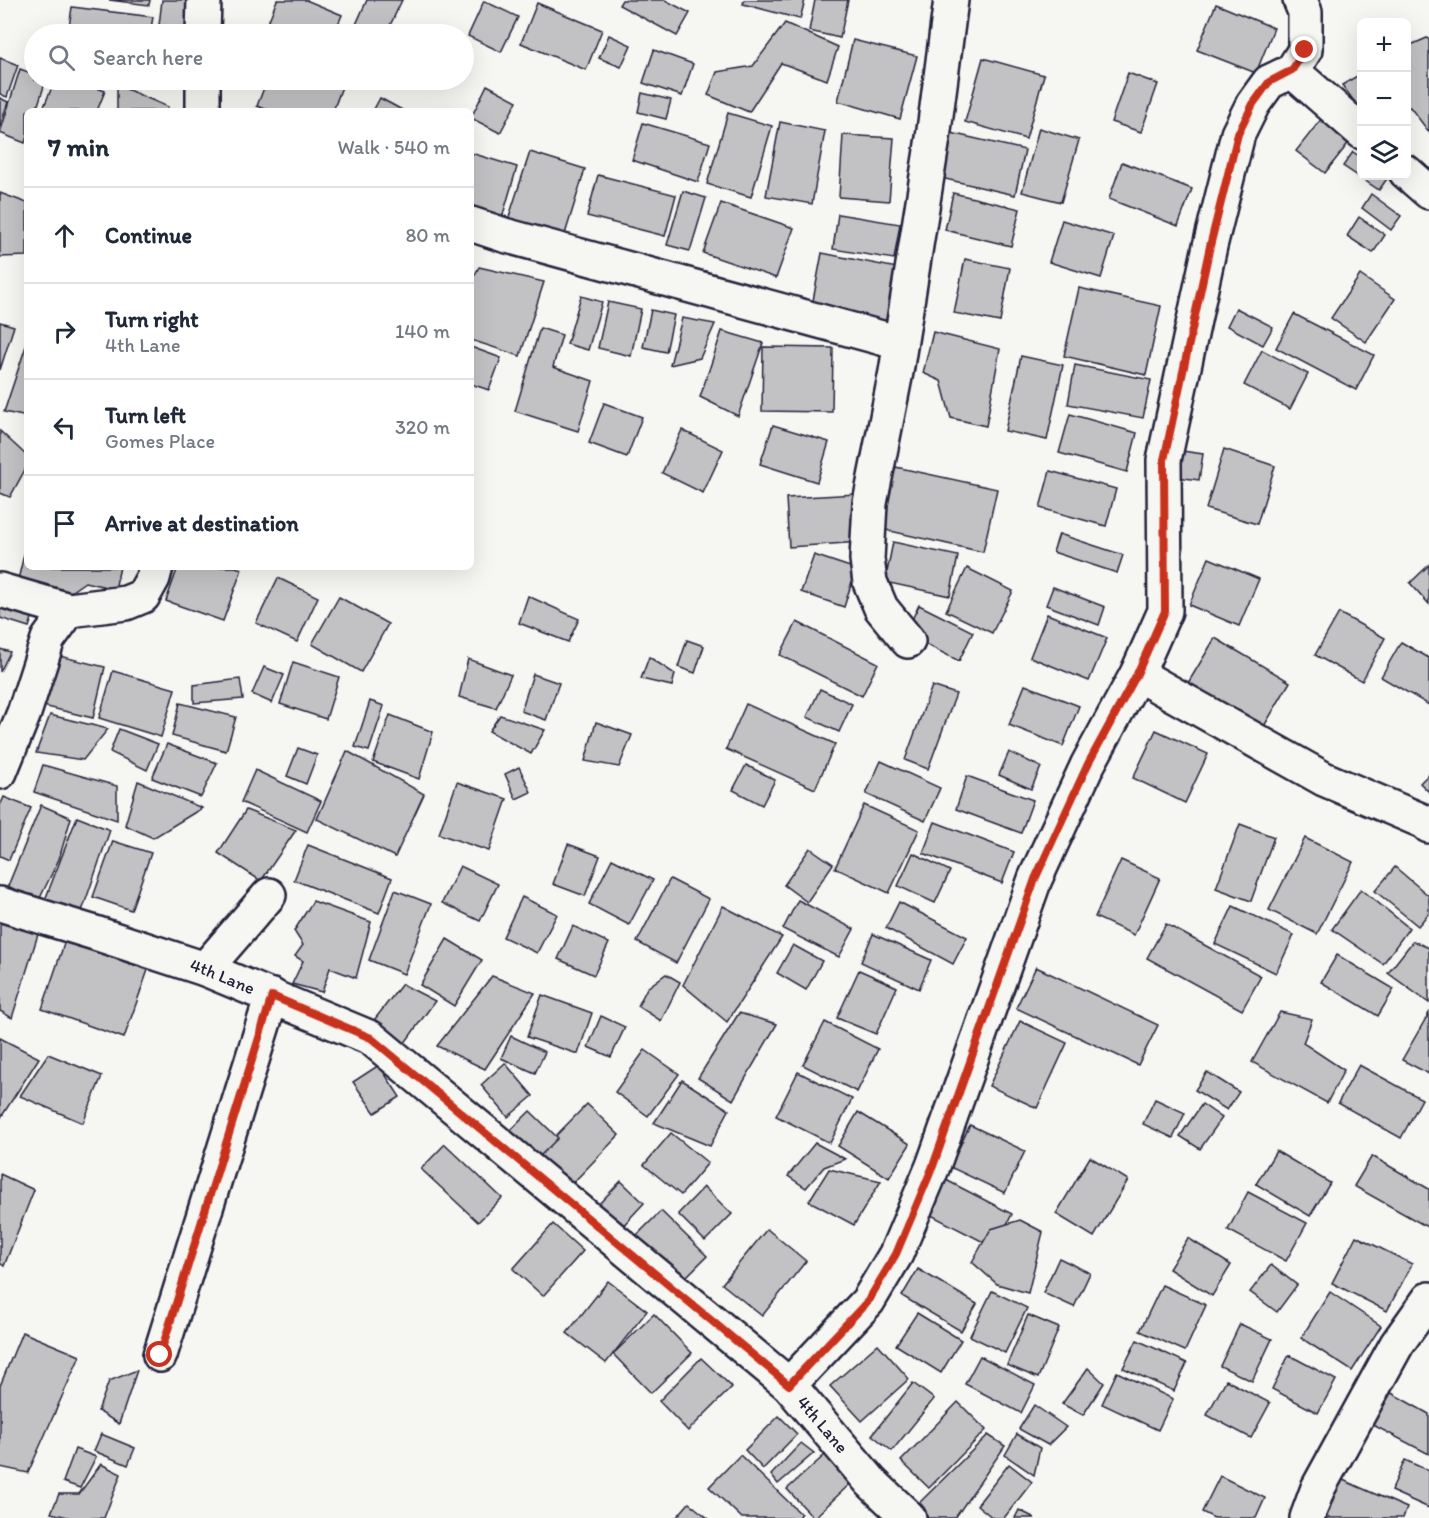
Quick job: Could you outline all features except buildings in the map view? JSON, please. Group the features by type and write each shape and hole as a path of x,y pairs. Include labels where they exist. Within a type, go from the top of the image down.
{"street":[{"path":"203,24 204,0"},
{"path":"908,641 881,608 870,582 867,559 870,503 900,343 933,138 951,0"},
{"path":"789,1385 868,1301 896,1254 933,1166 1035,879 1088,764 1137,674 1165,611 1164,460 1210,246 1238,134 1253,104 1269,82 1292,70 1305,50 1305,12 1300,0"},
{"path":"1292,70 1357,128"},
{"path":"203,90 203,108"},
{"path":"1411,176 1429,192"},
{"path":"474,225 900,343"},
{"path":"0,590 69,610 126,603 143,596 155,570"},
{"path":"0,772 24,712 48,639 69,610"},
{"path":"1137,674 1324,779 1425,822 1429,826"},
{"path":"205,969 269,895"},
{"name":"4th Lane","path":"0,904 205,969 371,1038 789,1385 871,1482 909,1518"},
{"path":"160,1355 272,996"},
{"path":"1307,1518 1318,1488 1397,1344 1429,1299"}],"route":[{"path":"160,1355 272,996 371,1038 789,1385 868,1301 896,1254 933,1166 1035,879 1088,764 1137,674 1165,611 1164,460 1210,246 1238,134 1253,104 1269,82 1292,70 1305,50"}]}
